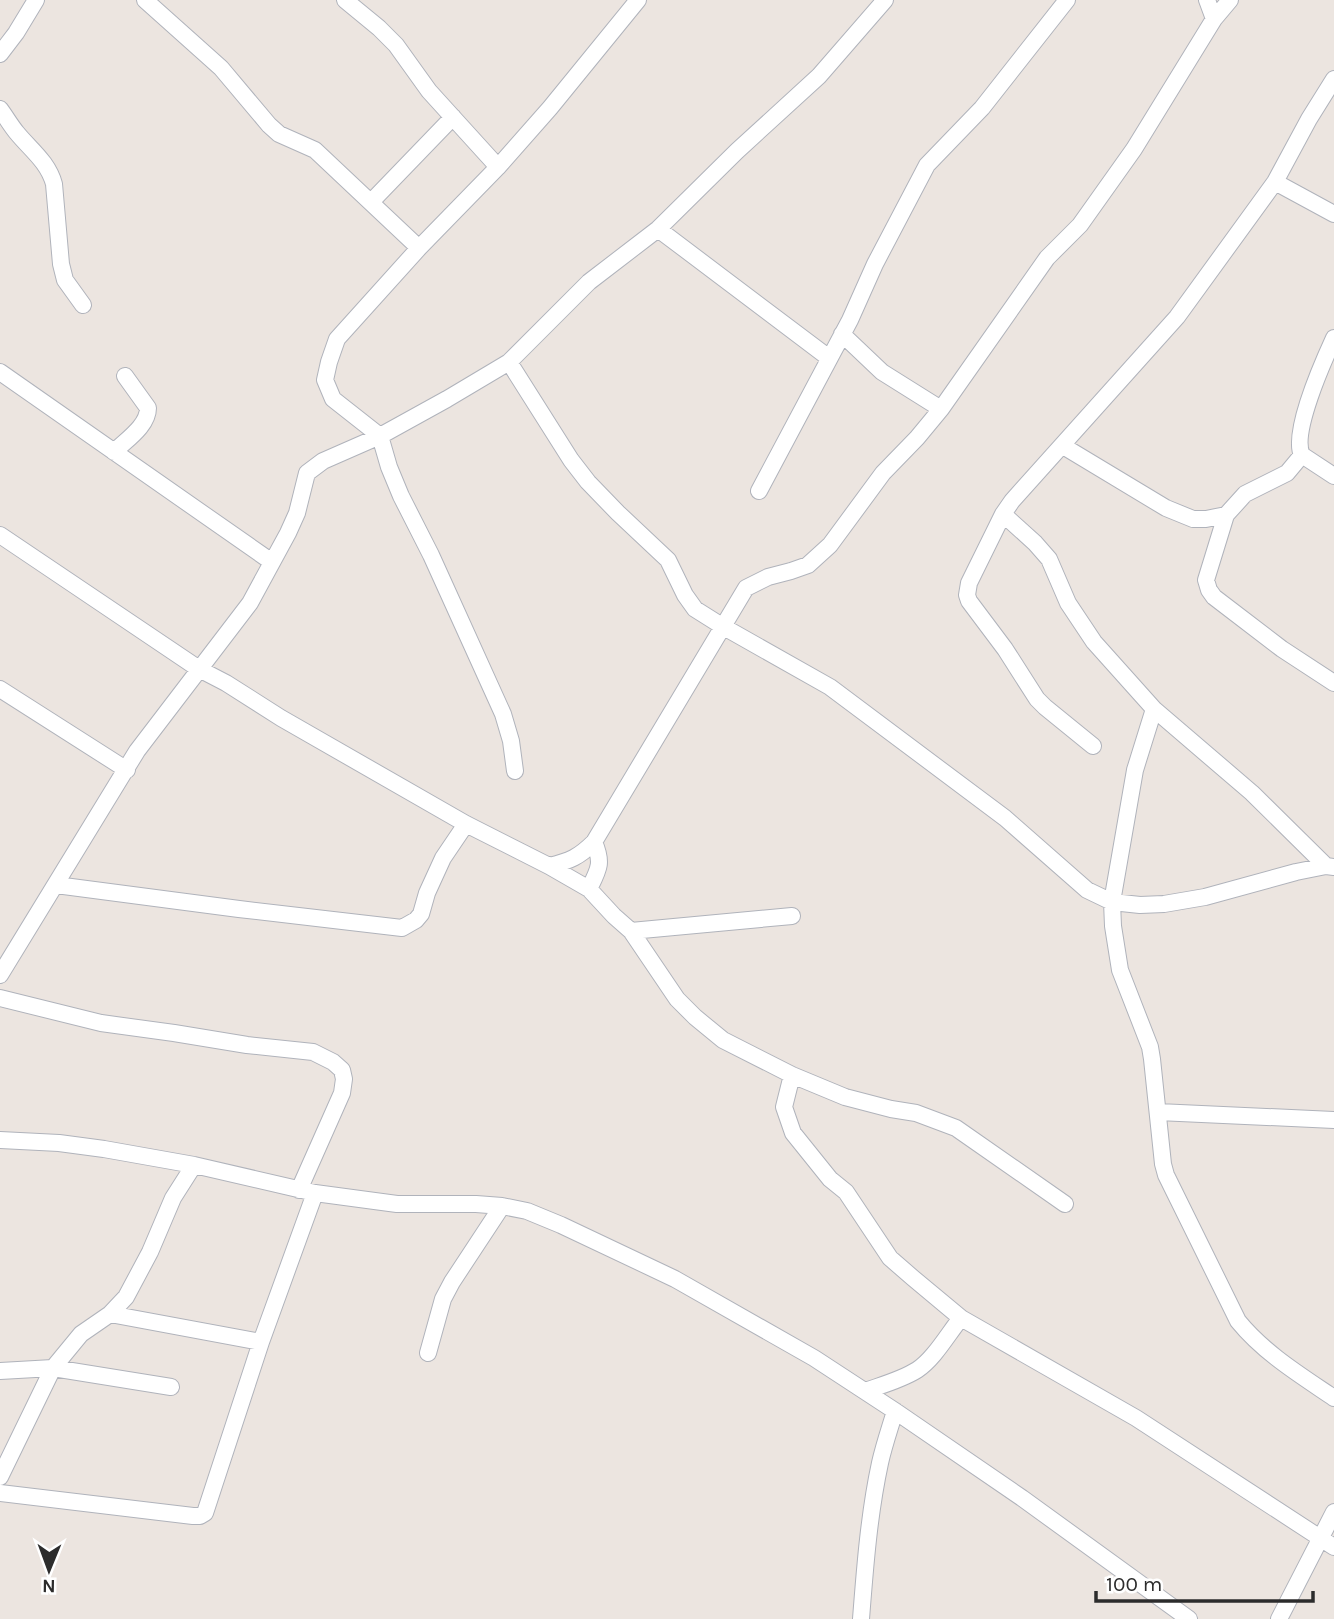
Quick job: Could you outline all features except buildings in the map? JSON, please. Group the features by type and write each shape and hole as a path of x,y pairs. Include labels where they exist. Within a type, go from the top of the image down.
{"street":[{"path":"0,54 36,0"},
{"path":"145,0 221,68 269,125 279,134 315,150 419,248"},
{"path":"345,0 396,45 429,91 498,167"},
{"path":"515,771 511,741 503,714 431,555 401,496 380,436 333,399 325,380 337,339 419,248 498,167 638,0"},
{"path":"759,491 927,166 982,108 1066,0"},
{"path":"1207,0 1214,19"},
{"path":"549,866 574,858 594,842 746,588 768,577 808,565 830,545 883,473 941,409 1047,258 1080,225 1134,149 1214,19 1230,0"},
{"path":"0,975 137,751 250,603 297,513 307,473 323,461 380,436 509,362 589,282 658,229 737,151 819,76 881,2"},
{"path":"1093,746 1037,699 970,601 967,595 969,583 1012,501 1177,317 1275,182 1334,79"},
{"path":"0,109 16,133 41,158 51,174 61,264 65,280 83,305"},
{"path":"370,202 453,117"},
{"path":"1275,182 1334,214"},
{"path":"658,229 829,358"},
{"path":"842,334 882,372 941,409"},
{"path":"1334,338 1306,408 1299,443 1302,455 1334,476"},
{"path":"509,362 571,460 618,513 668,559 685,596 695,608 830,687 1005,818 1087,890 1112,902 1140,905 1185,901 1296,872 1330,866"},
{"path":"0,372 272,562"},
{"path":"114,452 145,421 148,413 148,408 125,376"},
{"path":"1063,446 1166,508 1193,519 1226,515"},
{"path":"1302,455 1286,473 1245,494 1226,515 1206,580 1214,597 1282,649 1334,683"},
{"path":"1003,514 1049,559 1068,603 1094,642 1154,709 1252,793 1330,866"},
{"path":"0,535 199,669 466,824 589,889 631,931 677,999 723,1040 792,1075 845,1097 916,1113 956,1128 1065,1204"},
{"path":"0,689 127,770"},
{"path":"1154,709 1135,770 1112,902 1120,970 1150,1047 1163,1164 1238,1321 1268,1352 1334,1398"},
{"path":"56,885 402,928 421,914 443,858 466,824"},
{"path":"589,889 600,865 594,842"},
{"path":"631,931 792,916"},
{"path":"0,998 101,1023 313,1052 333,1062 342,1070 344,1079 342,1093 307,1192 205,1513 200,1516 0,1493"},
{"path":"792,1075 784,1107 793,1133 830,1178 846,1192 890,1258 961,1318 1136,1418 1327,1542"},
{"path":"1158,1112 1334,1120"},
{"path":"0,1140 59,1143 194,1165 307,1192 397,1204 502,1206 527,1211 550,1220 675,1279 814,1358 1022,1498 1189,1619"},
{"path":"0,1477 53,1368 81,1334 110,1314 126,1297 150,1252 173,1198 194,1165"},
{"path":"428,1353 443,1299 502,1206"},
{"path":"110,1314 261,1342"},
{"path":"864,1391 918,1369 961,1318"},
{"path":"0,1371 53,1368 171,1387"},
{"path":"861,1619 873,1498 895,1411"},
{"path":"1279,1619 1327,1542 1334,1511"}]}
